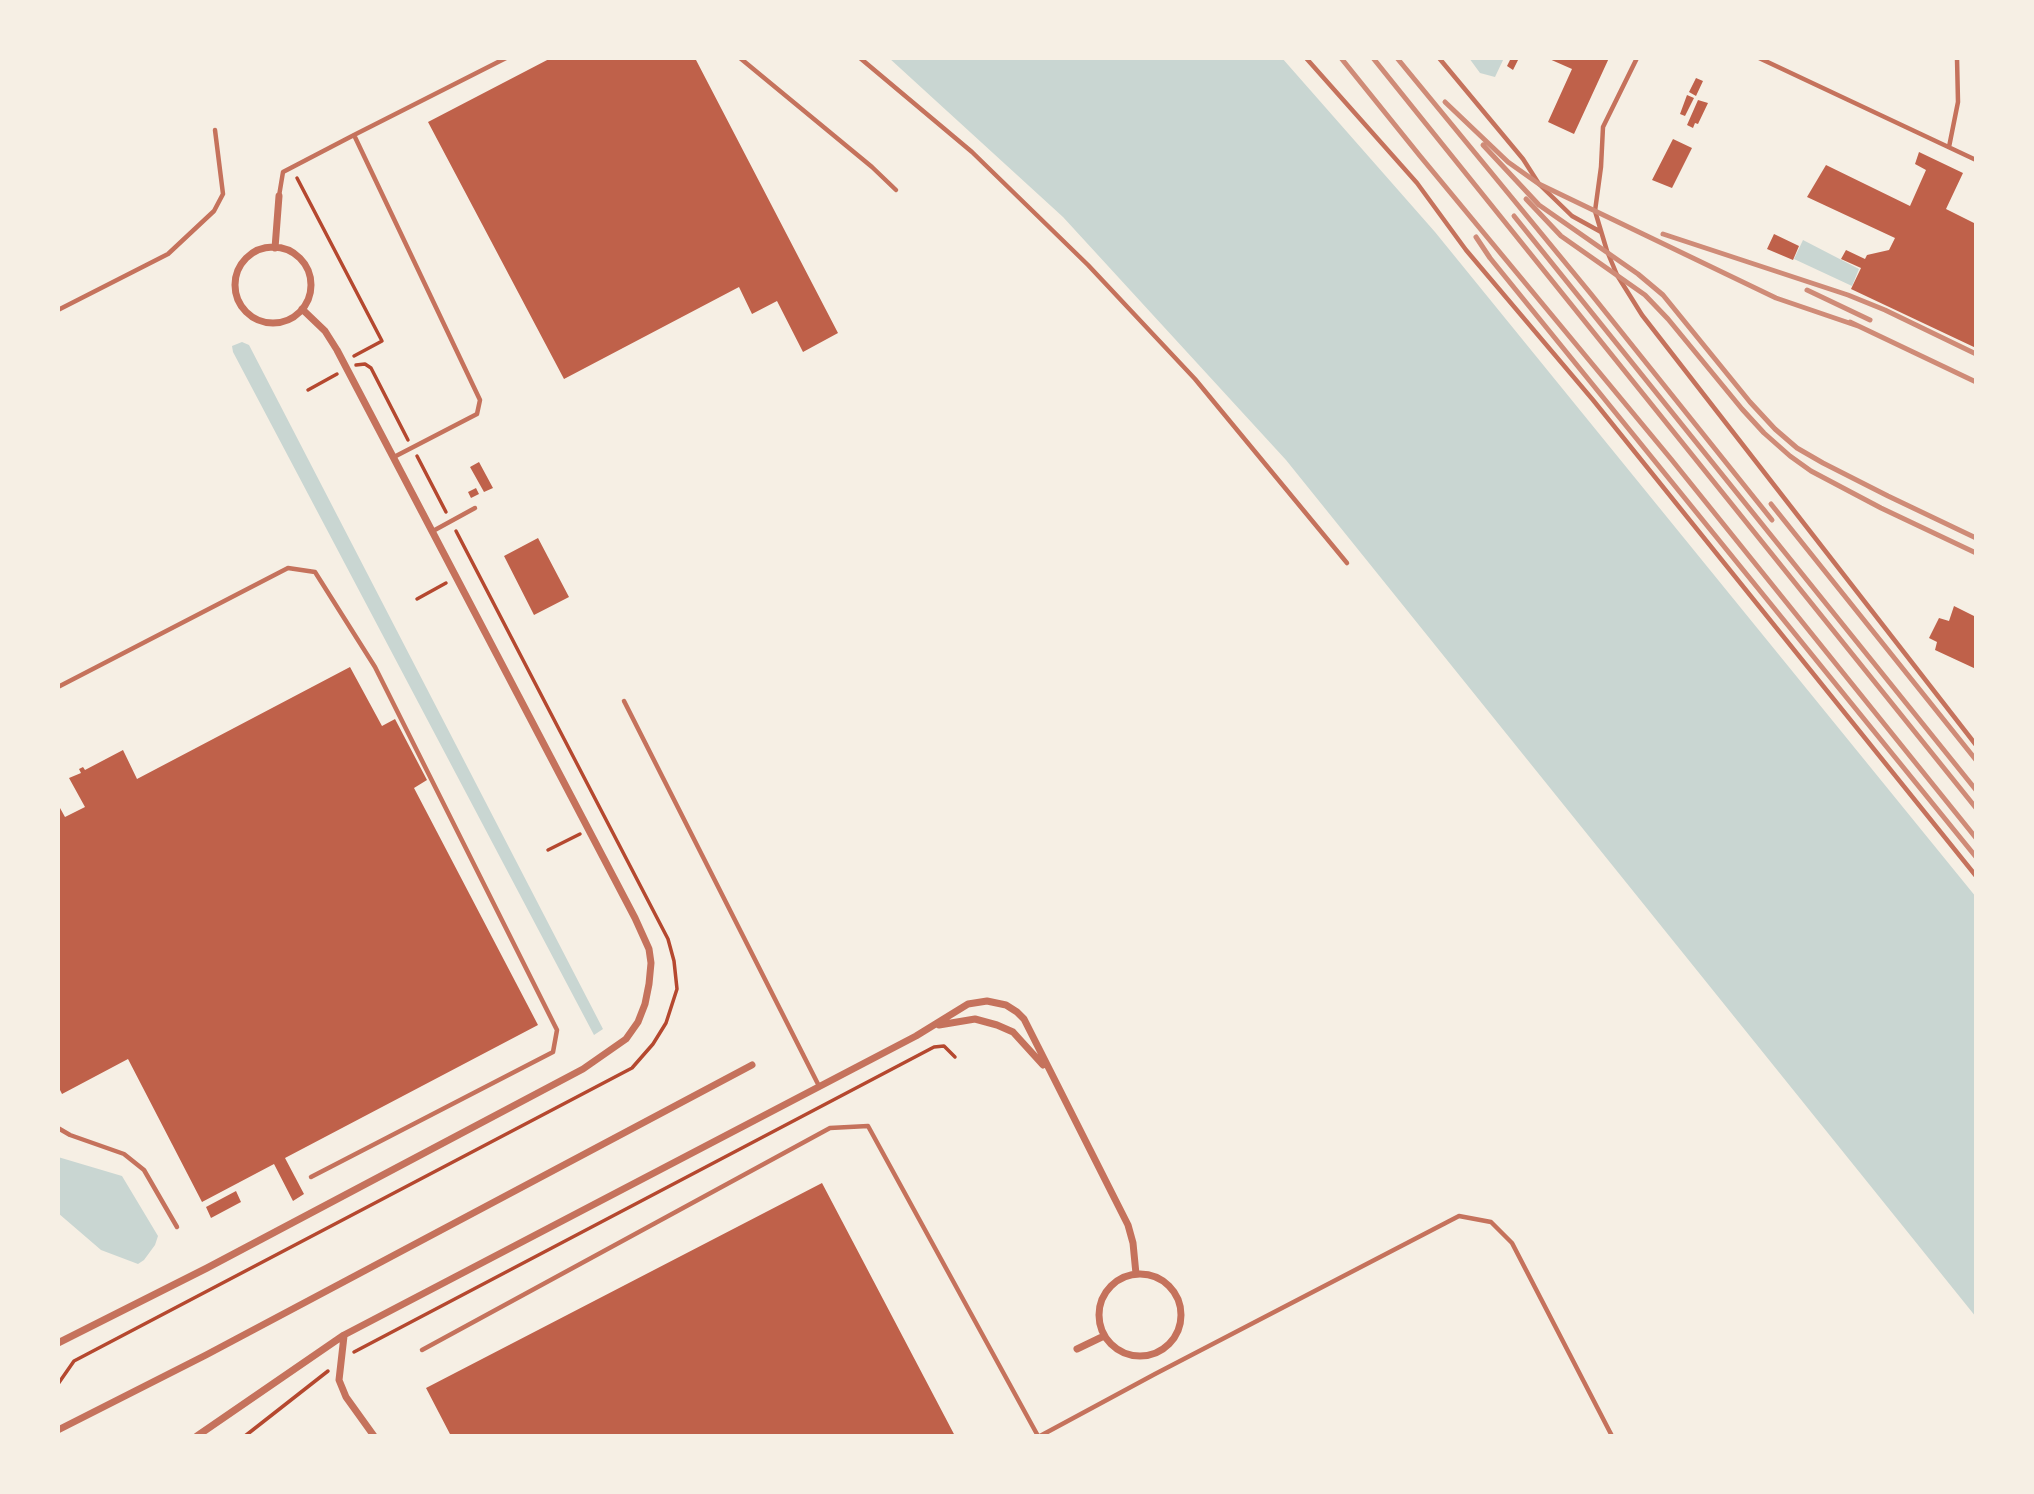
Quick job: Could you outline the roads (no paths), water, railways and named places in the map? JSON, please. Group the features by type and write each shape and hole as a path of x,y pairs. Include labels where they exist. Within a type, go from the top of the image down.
{"street":[{"path":"275,248 279,196"},
{"path":"275,248 295,254 307,270 310,290 302,309 294,317 273,323 262,322 244,310 238,301 235,279 245,259 264,249 275,248"},
{"path":"58,1345 583,1069 626,1039 638,1022 648,994 651,963 643,935 343,362 325,331 302,309"},
{"path":"197,1436 344,1335 916,1037 968,1004 987,1001 1006,1005 1024,1019 1128,1225 1136,1274"},
{"path":"932,1026 975,1019 997,1024 1018,1037 1050,1073"},
{"path":"58,1430 206,1355 752,1065"},
{"path":"1136,1274 1158,1279 1174,1292 1178,1300 1180,1319 1175,1337 1163,1349 1137,1355 1119,1351 1104,1336 1100,1313 1104,1295 1117,1281 1136,1274"},
{"path":"344,1335 339,1380 346,1398 374,1436"},
{"path":"1077,1349 1104,1336"}],"lane":[{"path":"279,196 283,172 506,58"},
{"path":"740,58 896,190"},
{"path":"860,58 972,152 1088,265 1195,379 1347,563"},
{"path":"1306,58 1417,183 1466,250 1593,400 1976,876"},
{"path":"1439,58 1523,159 1539,184 1572,216 1602,232"},
{"path":"1637,58 1604,127 1595,211 1617,275 1642,315 1976,745"},
{"path":"1759,58 1976,160"},
{"path":"1949,147 1958,102 1957,58"},
{"path":"58,310 168,254 214,211 223,194 215,130"},
{"path":"354,135 480,400 477,414 393,457"},
{"path":"432,532 475,508"},
{"path":"58,687 288,568 315,572 375,667 557,1030 553,1052 311,1177"},
{"path":"624,701 820,1087"},
{"path":"422,1350 831,1128 868,1126 1039,1436 1459,1216 1491,1222 1512,1243 1612,1436"},
{"path":"58,1128 70,1135 124,1154 144,1170 177,1227"}],"railway":[{"path":"1341,58 1671,459 1976,838"},
{"path":"1373,58 1976,808"},
{"path":"1397,58 1772,520"},
{"path":"1445,102 1508,162 1539,184 1776,298 1858,326"},
{"path":"1483,145 1539,205 1638,274 1663,295 1750,402 1797,448 1976,538"},
{"path":"1526,199 1561,236 1645,295 1742,409 1790,456 1811,471 1881,508 1976,553"},
{"path":"1514,216 1976,790"},
{"path":"1663,234 1848,295 1976,354"},
{"path":"1476,237 1490,258 1976,857"},
{"path":"1807,290 1870,320"},
{"path":"1850,322 1976,382"},
{"path":"1771,504 1976,760"}]}
